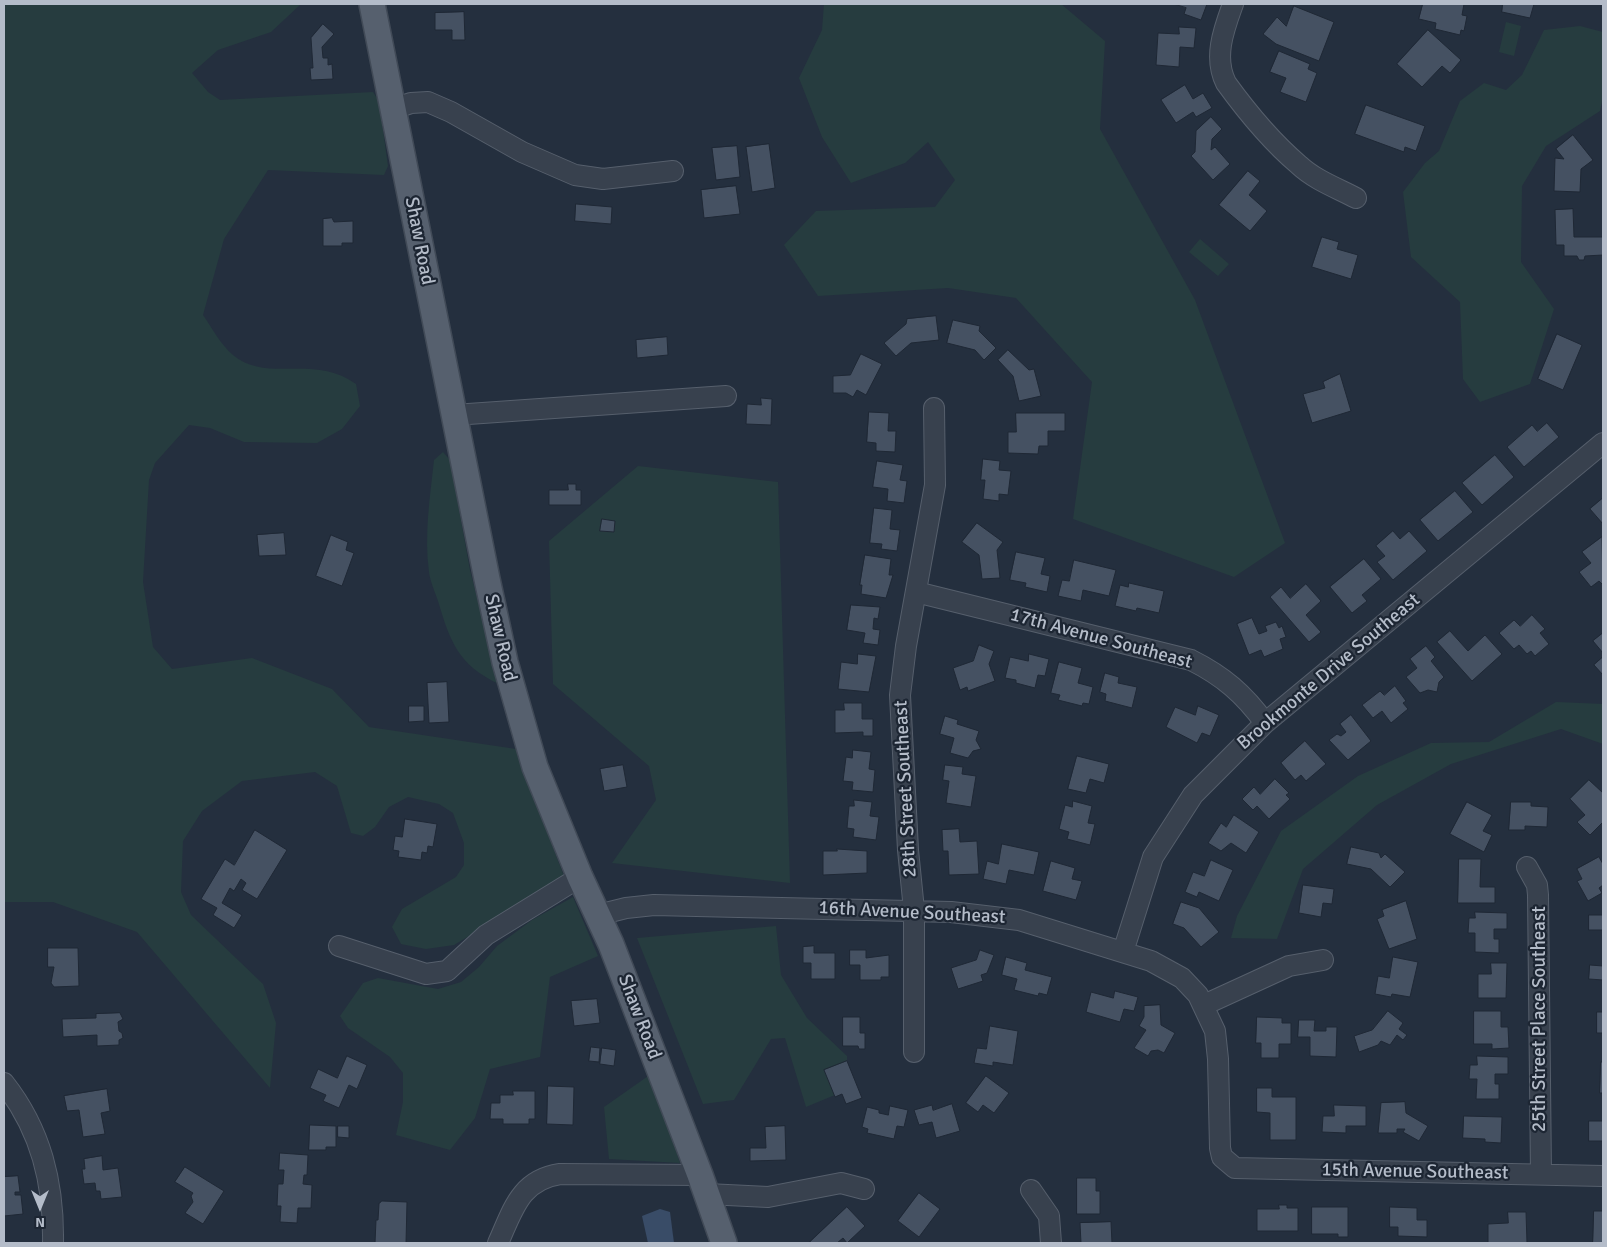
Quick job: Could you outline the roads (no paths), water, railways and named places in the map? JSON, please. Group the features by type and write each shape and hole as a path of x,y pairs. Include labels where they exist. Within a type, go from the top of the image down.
{"main road":[{"name":"Shaw Road","path":"372,4 505,662 521,725 535,767 580,877 598,915 704,1184 724,1243"}],"street":[{"path":"1233,4 1220,44 1222,76 1226,83 1276,143 1299,166 1318,179 1356,198"},
{"path":"392,109 411,103 428,102 451,112 522,152 575,175 604,179 673,171"},
{"path":"454,415 726,396"},
{"name":"28th Street Southeast","path":"914,1052 914,910 907,841 900,695 906,646 935,485 934,408"},
{"name":"Brookmonte Drive Southeast","path":"1123,952 1154,857 1176,818 1193,795 1265,723 1603,443"},
{"name":"17th Avenue Southeast","path":"916,592 1191,660 1215,672 1235,687 1250,702 1265,723"},
{"name":"25th Street Place Southeast","path":"1527,866 1537,885 1538,895 1541,1174"},
{"path":"339,946 426,974 439,974 453,967 471,948 498,927 580,877"},
{"name":"16th Avenue Southeast","path":"598,915 626,908 654,905 914,910 998,916 1019,920 1150,961 1175,974 1198,995 1215,1030 1220,1148 1222,1157 1227,1163"},
{"path":"1204,1005 1288,966 1323,960"},
{"path":"4,1083 24,1111 44,1159 52,1198 53,1243"},
{"name":"15th Avenue Southeast","path":"1227,1163 1235,1168 1244,1169 1603,1176"},
{"path":"498,1243 524,1191 535,1181 546,1176 560,1174 704,1184 768,1197 841,1183 864,1189"},
{"path":"1031,1190 1049,1216 1051,1243"}],"water":[{"path":"660,1209 670,1212 674,1243 648,1243 642,1216"}]}
